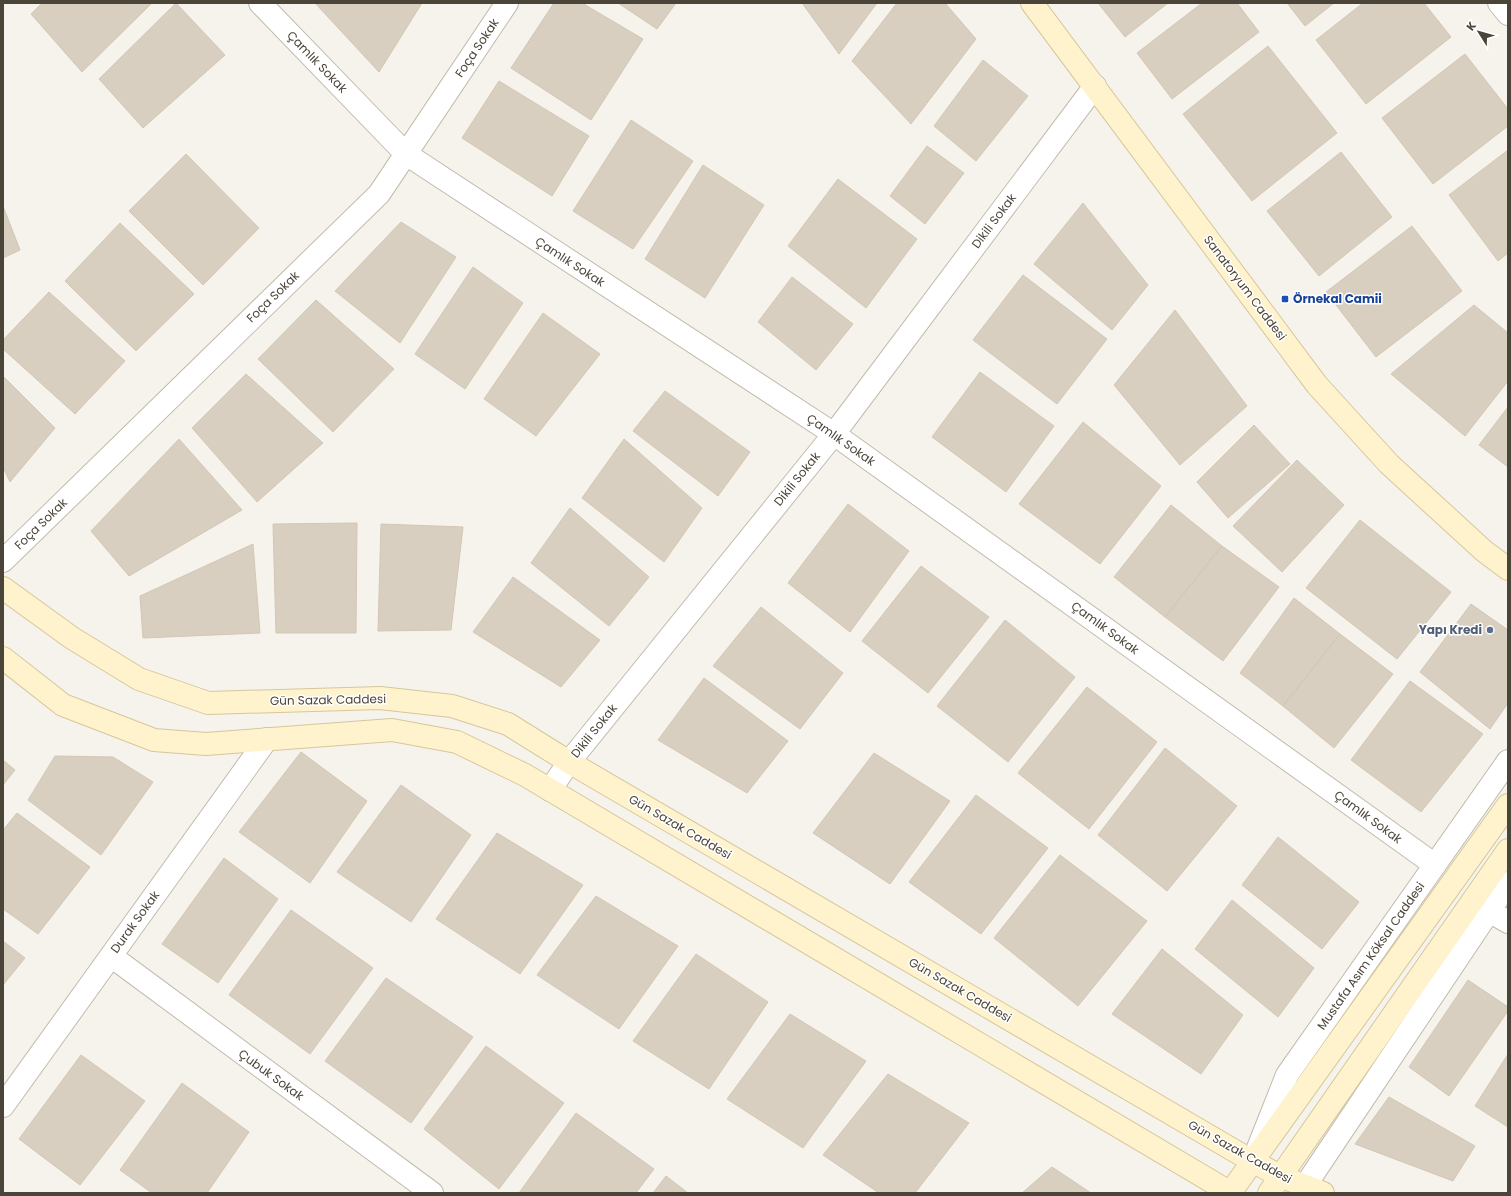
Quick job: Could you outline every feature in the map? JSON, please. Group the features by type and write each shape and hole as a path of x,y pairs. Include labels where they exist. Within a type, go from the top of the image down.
{"main road":[{"name":"Sanatoryum Caddesi","path":"1032,3 1317,385 1389,464 1484,551 1508,569"},
{"name":"Sanatoryum Caddesi","path":"1484,551 1508,560"},
{"name":"Gün Sazak Caddesi","path":"3,588 72,638 139,679 208,703 380,698 452,706 508,724 569,762 1252,1161 1275,1185 1314,1189"},
{"path":"3,658 63,705 154,740 206,744 392,730 457,742 525,775 1230,1193"},
{"name":"Mustafa Asım Köksal Caddesi","path":"1230,1193 1508,805"},
{"path":"1275,1185 1508,850"}],"street":[{"name":"Çamlık Sokak","path":"260,3 406,154 834,434 1435,865"},
{"name":"Foça Sokak","path":"3,561 379,194 507,3"},
{"path":"1498,3 1508,14"},
{"name":"Dikili Sokak","path":"550,790 569,762 834,434 1095,86"},
{"name":"Durak Sokak","path":"3,1106 267,739"},
{"name":"Mustafa Asım Köksal Caddesi","path":"1252,1161 1287,1075 1508,761"},
{"path":"1314,1189 1508,883"},
{"path":"1489,911 1508,922"},
{"name":"Çubuk Sokak","path":"111,956 432,1193"}],"building":[{"path":"42,3 152,3 82,72 31,14"},
{"path":"176,3 225,55 143,128 99,79"},
{"path":"315,3 422,3 379,72"},
{"path":"554,3 582,3 643,39 591,120 511,68"},
{"path":"618,3 676,3 657,29"},
{"path":"802,3 877,3 839,54"},
{"path":"897,3 945,3 976,39 911,124 852,61"},
{"path":"1098,3 1168,3 1125,37"},
{"path":"1202,3 1237,3 1259,32 1172,99 1137,53"},
{"path":"1287,3 1334,3 1305,26"},
{"path":"1363,3 1424,3 1451,37 1366,104 1316,40"},
{"path":"1268,46 1337,133 1252,201 1183,114"},
{"path":"1465,54 1508,109 1508,126 1433,184 1382,118"},
{"path":"983,60 1028,96 976,161 934,126"},
{"path":"499,81 589,136 552,196 462,138"},
{"path":"631,120 693,161 633,249 573,211"},
{"path":"927,146 964,173 925,224 890,196"},
{"path":"1508,150 1508,253 1498,261 1449,195"},
{"path":"1341,152 1392,217 1319,276 1267,211"},
{"path":"186,154 259,228 203,285 129,211"},
{"path":"703,165 764,205 705,298 645,259"},
{"path":"838,179 917,239 866,308 788,246"},
{"path":"1083,203 1148,285 1112,330 1034,264"},
{"path":"3,206 20,250 3,258"},
{"path":"401,222 456,257 400,343 335,291"},
{"path":"120,223 194,294 136,351 65,281"},
{"path":"1412,226 1462,291 1376,357 1326,292"},
{"path":"473,267 523,303 465,389 415,354"},
{"path":"1023,275 1107,339 1057,404 973,340"},
{"path":"792,277 853,324 816,370 758,322"},
{"path":"49,292 125,361 75,414 3,349 3,340"},
{"path":"316,300 394,369 333,432 258,359"},
{"path":"1474,305 1508,333 1508,381 1465,436 1391,374"},
{"path":"1175,310 1247,406 1180,465 1114,385"},
{"path":"543,313 600,354 536,436 484,399"},
{"path":"980,372 1054,426 1006,492 932,437"},
{"path":"246,374 323,443 257,502 192,428"},
{"path":"3,376 55,428 10,482 3,467"},
{"path":"665,391 750,452 718,496 633,431"},
{"path":"1508,407 1508,467 1479,445"},
{"path":"1083,422 1161,486 1100,564 1019,504"},
{"path":"1254,425 1290,464 1228,518 1197,482"},
{"path":"179,439 242,510 129,576 91,531"},
{"path":"624,439 702,508 664,562 582,498"},
{"path":"1297,460 1344,505 1282,572 1233,526"},
{"path":"848,504 909,551 850,632 788,583"},
{"path":"1171,505 1222,546 1165,617 1114,577"},
{"path":"570,508 649,577 609,626 531,563"},
{"path":"1360,520 1451,592 1397,659 1306,588"},
{"path":"357,523 356,633 276,633 273,524"},
{"path":"381,524 463,527 451,630 378,631"},
{"path":"253,544 260,633 143,638 140,596"},
{"path":"1222,546 1279,587 1223,661 1165,617"},
{"path":"921,566 989,617 928,693 862,641"},
{"path":"513,577 600,640 561,687 473,632"},
{"path":"1294,598 1340,634 1283,706 1240,673"},
{"path":"1471,604 1508,630 1508,703 1490,729 1420,672"},
{"path":"761,607 843,673 800,729 713,666"},
{"path":"1005,620 1075,677 1008,762 937,706"},
{"path":"1340,634 1393,674 1334,748 1283,706"},
{"path":"704,678 788,741 747,793 658,740"},
{"path":"1410,681 1483,734 1421,812 1351,760"},
{"path":"1087,687 1157,742 1089,829 1018,773"},
{"path":"1165,748 1237,806 1167,891 1098,835"},
{"path":"301,752 367,801 310,883 239,832"},
{"path":"874,753 950,801 890,884 813,833"},
{"path":"55,756 113,757 153,782 101,855 28,800"},
{"path":"3,760 15,770 3,785"},
{"path":"401,785 471,835 411,922 337,872"},
{"path":"976,795 1048,848 981,934 909,882"},
{"path":"17,813 90,867 38,934 3,909 3,830"},
{"path":"497,833 583,885 520,974 436,919"},
{"path":"1278,837 1359,902 1322,949 1242,885"},
{"path":"1060,855 1147,921 1078,1006 994,938"},
{"path":"224,858 278,899 218,983 162,944"},
{"path":"596,896 678,946 619,1029 537,975"},
{"path":"1232,900 1314,968 1278,1017 1195,949"},
{"path":"291,910 373,968 310,1054 229,995"},
{"path":"3,941 25,958 3,985"},
{"path":"1162,949 1243,1015 1201,1074 1112,1014"},
{"path":"696,954 768,1002 709,1089 633,1041"},
{"path":"386,978 473,1037 411,1123 325,1061"},
{"path":"1468,980 1508,1007 1508,1011 1449,1096 1409,1067"},
{"path":"790,1014 866,1061 803,1148 727,1099"},
{"path":"486,1046 564,1103 499,1189 424,1129"},
{"path":"1508,1054 1508,1127 1475,1106"},
{"path":"81,1055 145,1101 80,1185 19,1139"},
{"path":"888,1074 969,1123 915,1193 879,1193 823,1155"},
{"path":"182,1083 249,1132 207,1193 152,1193 120,1170"},
{"path":"1389,1097 1475,1146 1453,1181 1355,1144"},
{"path":"576,1113 654,1169 636,1193 519,1193"},
{"path":"1052,1167 1091,1193 1022,1193"},
{"path":"666,1176 688,1193 653,1193"}],"place":[{"name":"Örnekal Camii","path":"1285,299"},
{"name":"Yapı Kredi","path":"1490,630"}]}
